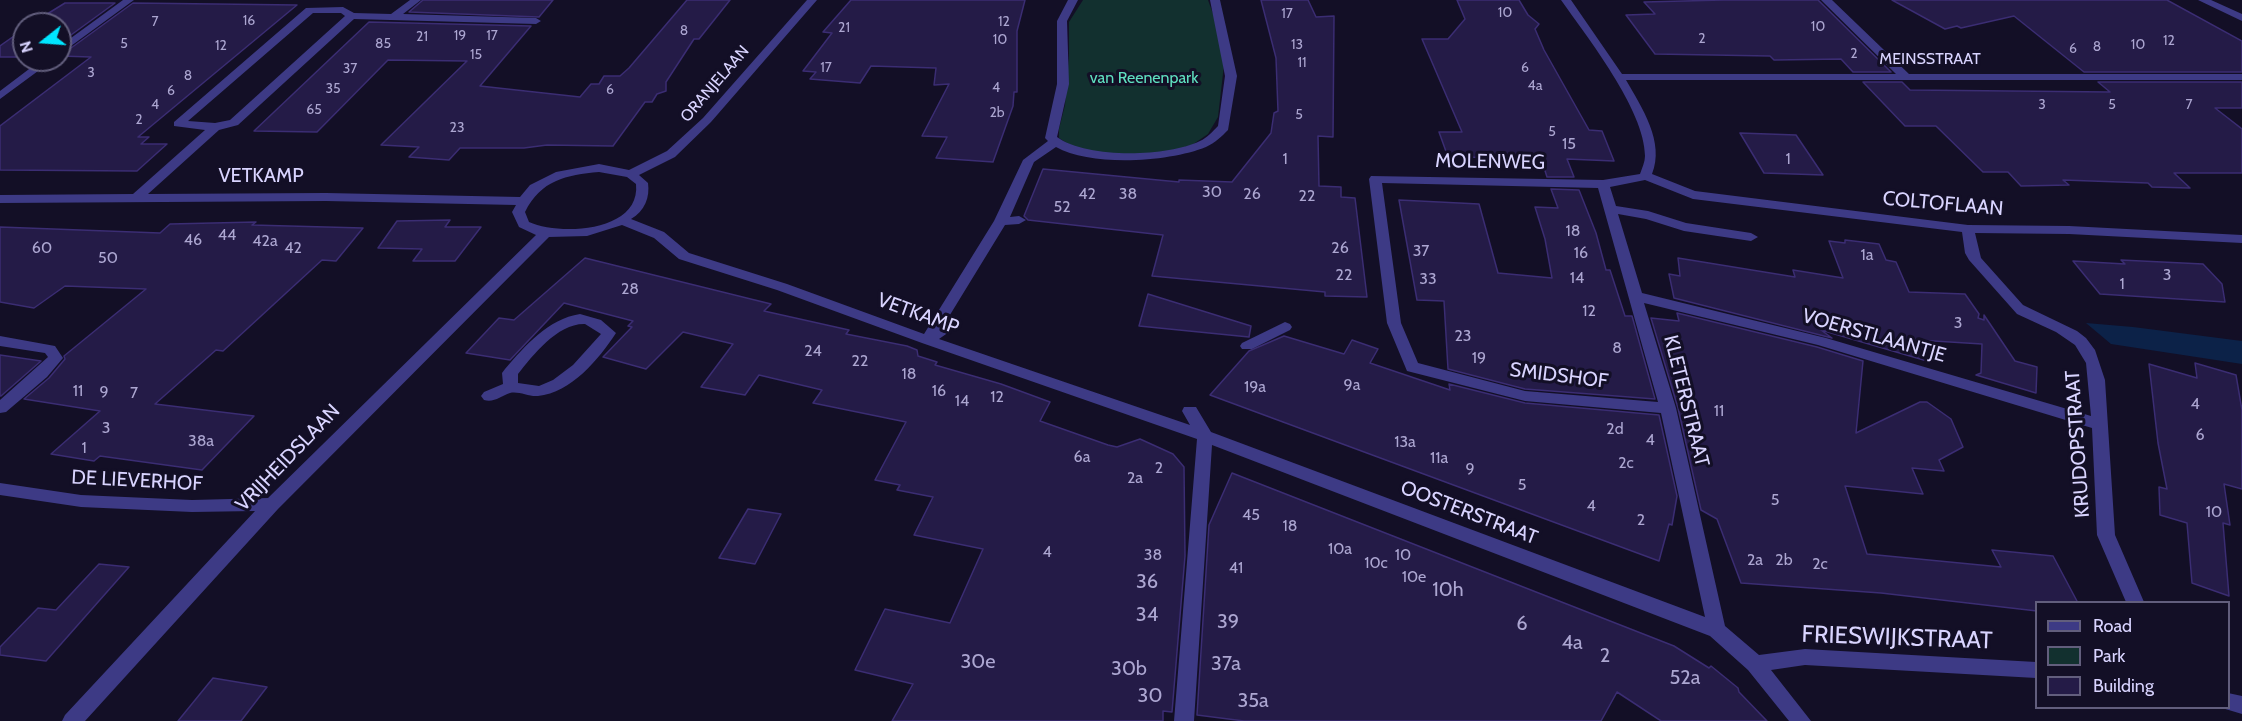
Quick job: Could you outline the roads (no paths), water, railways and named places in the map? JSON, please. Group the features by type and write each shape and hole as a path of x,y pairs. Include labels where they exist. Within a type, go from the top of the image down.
{"street":[{"path":"72,42 129,0"},
{"path":"393,17 416,0"},
{"name":"ORANJELAAN","path":"631,174 671,154 707,120 755,62 812,0"},
{"path":"1073,0 1062,21 1063,84 1051,133 1055,142 1084,153 1122,156 1161,154 1204,144 1224,127 1231,76 1215,0"},
{"path":"1566,0 1618,76 1643,124 1651,153 1650,165 1645,176"},
{"path":"1826,0 1904,75"},
{"path":"2203,0 2242,18"},
{"path":"351,16 234,123 215,127 178,124 310,10 343,10 351,16 536,21"},
{"path":"0,96 32,72"},
{"name":"MEINSSTRAAT","path":"1618,76 2242,77"},
{"path":"138,197 215,127"},
{"path":"927,340 1001,221 1029,160 1055,142"},
{"path":"599,168 631,174 642,183 643,197 633,211 622,220 597,231 569,236 544,234 523,224 519,217 522,201 531,191 545,182 572,172 599,168"},
{"name":"MOLENWEG","path":"1412,367 1394,323 1375,179 1603,184 1630,181 1645,176"},
{"name":"COLTOFLAAN","path":"1645,176 1693,195 1968,229 2069,230 2242,239"},
{"name":"KLETERSTRAAT","path":"1603,184 1668,408 1717,630"},
{"name":"VETKAMP","path":"0,199 138,197 522,201"},
{"path":"1611,209 1648,215 1684,227 1751,237"},
{"name":"VETKAMP","path":"622,220 659,235 684,256 1205,436"},
{"path":"1001,221 1019,220"},
{"name":"KRUDOPSTRAAT","path":"1968,229 1973,257 2020,309 2071,334 2088,347 2095,366 2106,535 2134,601"},
{"name":"VRIJHEIDSLAAN","path":"72,721 272,504 544,234"},
{"name":"VOERSTLAANTJE","path":"1636,296 1821,341 2098,424"},
{"path":"489,396 511,387 540,391 560,382 598,351 609,333 597,323 578,319 553,330 523,356 510,373 511,387"},
{"path":"927,340 952,326"},
{"path":"1247,346 1285,327"},
{"path":"0,341 50,349 56,358 42,373 0,408"},
{"name":"SMIDSHOF","path":"1412,367 1525,396 1668,408"},
{"path":"1184,721 1205,436 1190,411"},
{"name":"OOSTERSTRAAT","path":"1205,436 1717,630"},
{"name":"DE LIEVERHOF","path":"0,489 81,501 192,506 272,504"},
{"path":"1717,630 1755,664 1801,721"},
{"name":"FRIESWIJKSTRAAT","path":"1755,664 1805,657 2035,670"}],"water":[{"path":"2086,323 2242,341 2242,364 2111,344"}],"park label":[{"name":"van Reenenpark","path":"1144,78"}]}
